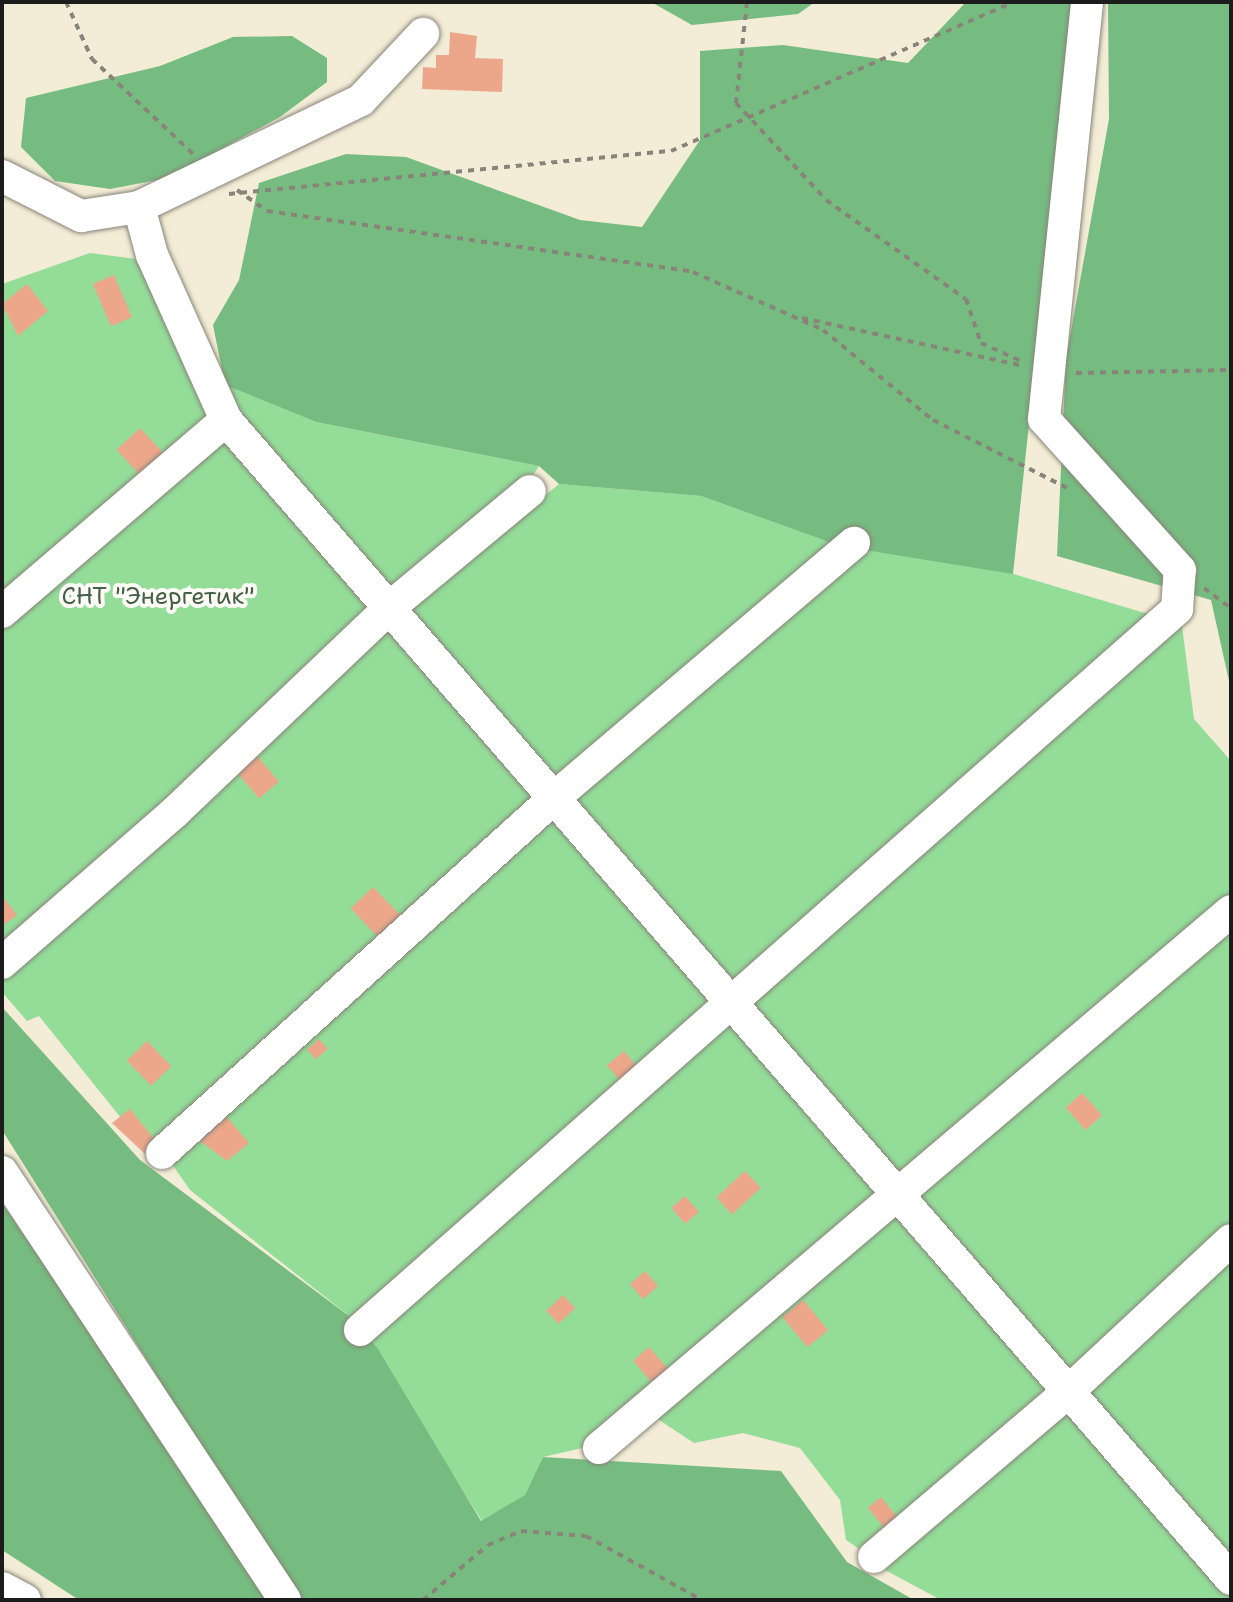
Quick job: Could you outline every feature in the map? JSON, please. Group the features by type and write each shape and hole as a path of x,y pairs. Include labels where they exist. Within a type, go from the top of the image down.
{"street":[{"path":"360,1330 724,1003 1177,609 1180,570 1044,419 1087,2"},
{"path":"2,176 81,216 139,207 212,184 361,100 423,34"},
{"path":"139,207 152,255 226,420 554,798 724,1003 1069,1391 1231,1579"},
{"path":"2,612 226,420"},
{"path":"2,963 175,812 389,608 530,491"},
{"path":"162,1153 554,798 854,543"},
{"path":"599,1448 897,1201 1231,911"},
{"path":"2,1172 285,1600"},
{"path":"874,1557 1069,1391 1231,1240"},
{"path":"2,1588 25,1600"}],"path":[{"path":"66,2 92,59 212,184 240,192 267,211 693,272 823,330 933,420 1084,500"},
{"path":"747,2 736,103 826,200 966,299 981,343 1049,373"},
{"path":"212,184 240,192 671,151 1013,2"},
{"path":"792,316 1049,373 1231,370"},
{"path":"423,1600 488,1545 521,1531 586,1536 702,1600"}],"green space":[{"path":"651,2 815,2 798,14 692,25"},
{"path":"966,2 1074,2 1013,574 840,546 701,496 559,484 539,466 316,422 225,385 213,325 239,280 259,183 346,154 406,157 580,220 642,227 700,140 700,51 783,45 908,63"},
{"path":"1108,2 1231,2 1231,690 1211,600 1057,556 1066,359 1109,119"},
{"path":"292,36 327,58 327,82 280,117 168,178 110,189 55,181 21,147 26,98 160,66 233,37"},
{"name":"СНТ \"Энергетик\"","path":"90,253 144,260 213,424 373,606 61,902 2,946 2,284"},
{"path":"225,385 316,422 539,466 524,489 389,595 236,418"},
{"path":"559,484 701,496 840,546 561,786 405,610"},
{"path":"865,549 987,566 1155,616 729,987 565,800"},
{"path":"1181,618 1194,719 1231,761 1231,1558 736,1002"},
{"path":"389,623 538,794 146,1149 39,1016 27,1021 2,992 2,971"},
{"path":"553,812 711,1000 353,1319 190,1190 167,1157"},
{"path":"2,1007 140,1160 353,1319 378,1349 481,1521 525,1495 543,1457 781,1471 847,1562 914,1600 298,1600 2,1130"},
{"path":"725,1013 884,1196 591,1446 543,1457 525,1496 482,1521 361,1329"},
{"path":"2,1203 221,1520 267,1600 79,1600 2,1550"},
{"path":"897,1215 1059,1393 865,1553 846,1540 840,1500 800,1448 743,1433 694,1443 656,1418"},
{"path":"1065,1409 1228,1590 1231,1600 941,1600 885,1570"}],"building":[{"path":"450,32 477,36 475,58 503,59 502,92 422,89 423,67 436,68 436,55 449,55"},
{"path":"114,275 132,317 111,326 93,284"},
{"path":"27,284 48,311 18,336 2,304"},
{"path":"140,428 163,452 139,474 117,450"},
{"path":"256,755 279,781 259,798 236,772"},
{"path":"373,887 401,916 378,937 351,909"},
{"path":"2,896 17,915 2,926"},
{"path":"319,1039 328,1049 316,1059 307,1050"},
{"path":"147,1041 171,1066 151,1086 127,1060"},
{"path":"624,1051 640,1070 623,1084 607,1065"},
{"path":"1082,1093 1102,1115 1086,1130 1066,1108"},
{"path":"130,1109 158,1144 145,1154 112,1123"},
{"path":"224,1114 249,1143 227,1161 196,1138"},
{"path":"745,1171 761,1188 732,1214 716,1198"},
{"path":"685,1196 699,1212 685,1224 671,1208"},
{"path":"645,1271 658,1286 643,1299 630,1284"},
{"path":"563,1295 575,1308 558,1324 546,1311"},
{"path":"803,1300 828,1330 807,1347 782,1317"},
{"path":"649,1347 668,1369 652,1383 633,1361"},
{"path":"881,1497 898,1518 885,1529 868,1508"}]}
